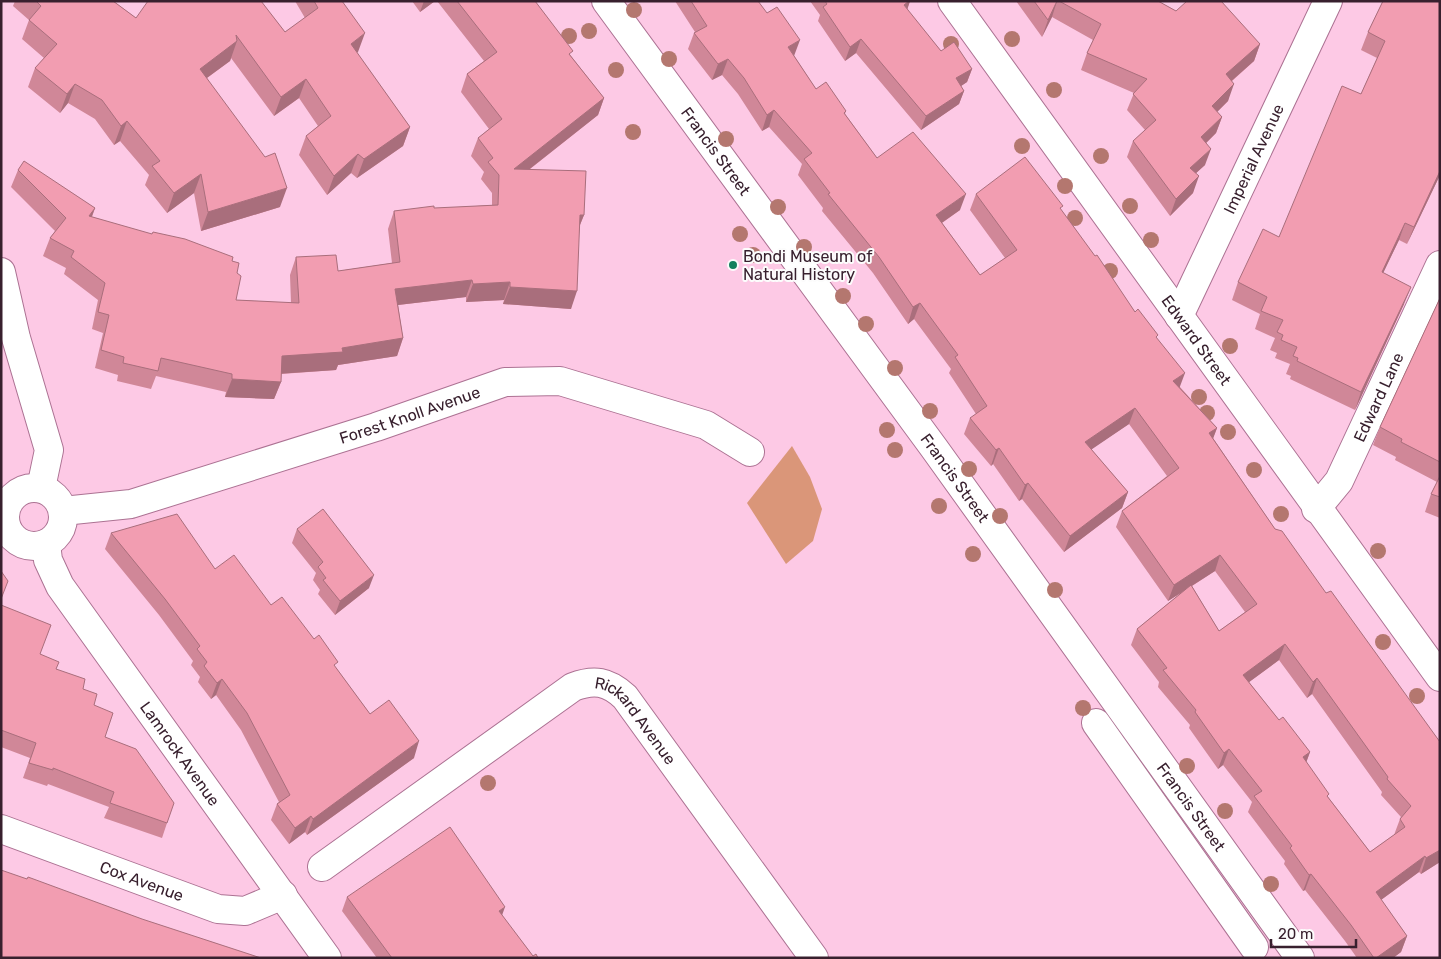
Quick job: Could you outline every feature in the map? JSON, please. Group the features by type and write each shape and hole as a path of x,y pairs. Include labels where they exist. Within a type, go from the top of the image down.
{"street":[{"name":"Francis Street","path":"606,1 934,448 1300,958"},
{"name":"Edward Street","path":"952,1 1316,509 1440,677"},
{"name":"Imperial Avenue","path":"1178,316 1328,1"},
{"path":"1,272 16,338 49,450 47,470 41,488"},
{"name":"Edward Lane","path":"1316,509 1339,481 1437,276"},
{"name":"Forest Knoll Avenue","path":"63,511 131,504 376,427 505,382 560,381 706,425 750,452"},
{"path":"27,488 41,488 55,496 63,511 61,530 46,544 29,546 14,538 6,523 4,505 27,488"},
{"name":"Lamrock Avenue","path":"46,544 48,560 60,586 327,958"},
{"name":"Rickard Avenue","path":"322,867 573,687 586,682 601,681 614,687 625,697 814,958"},
{"name":"Francis Street","path":"1096,723 1246,952"},
{"name":"Cox Avenue","path":"1,829 218,909 245,911 283,895"},
{"path":"1246,952 1280,930"}],"shaded area":[{"path":"792,446 810,477 822,509 813,541 786,564 747,503"}],"building":[{"path":"36,1 113,1 136,18 148,1 261,1 285,32 318,8 314,1 342,1 365,33 351,44 410,127 364,159 358,154 334,176 306,136 331,116 306,79 281,97 236,35 237,41 200,69 265,157 275,153 287,188 208,212 201,174 174,193 152,166 160,161 127,121 121,126 102,100 75,84 67,94 35,68 57,44 29,20 41,6"},
{"path":"457,1 535,1 573,51 569,54 604,98 514,169 586,171 584,215 580,215 577,291 510,287 510,282 473,284 472,280 395,289 403,338 342,348 343,352 282,356 281,382 232,379 232,374 161,358 158,371 123,363 124,357 101,350 109,315 98,312 105,283 71,257 74,251 50,238 66,218 18,170 24,161 95,208 89,216 152,234 153,232 185,239 233,257 232,261 239,263 237,273 241,276 236,300 299,303 296,257 336,255 338,271 400,262 394,211 434,206 434,208 498,205 499,175 488,162 493,158 478,138 502,119 467,74 497,52"},
{"path":"691,1 758,1 767,13 777,7 800,40 788,47 816,89 826,82 846,111 844,113 877,158 913,132 966,194 936,215 980,275 1017,250 976,194 1025,157 1063,206 1060,208 1095,256 1097,255 1135,312 1138,309 1158,335 1156,337 1185,373 1173,381 1217,428 1209,433 1275,529 1282,531 1326,593 1331,591 1440,742 1440,850 1426,858 1425,856 1376,892 1407,936 1374,958 1351,925 1311,874 1309,875 1290,848 1292,846 1254,796 1262,791 1229,749 1224,753 1195,712 1196,710 1163,670 1167,668 1137,629 1191,585 1219,631 1257,604 1220,555 1174,585 1122,511 1179,468 1135,408 1085,442 1128,492 1070,536 1028,483 1025,485 999,448 996,450 970,418 987,406 955,357 958,355 920,303 913,307 879,257 828,194 830,193 804,159 812,153 774,110 767,115 744,78 728,59 718,64 694,33 707,26","holes":["1285,644 1313,682 1317,678 1388,777 1387,779 1411,806 1400,819 1405,827 1370,852 1327,796 1329,794 1303,757 1310,752 1283,717 1279,720 1243,675"]},
{"path":"825,1 909,1 904,5 941,51 954,42 972,69 956,78 964,91 926,116 861,39 850,47 823,7 827,4"},
{"path":"1034,1 1057,1 1048,20"},
{"path":"1059,1 1158,1 1176,11 1187,1 1221,1 1260,44 1226,74 1234,84 1212,106 1222,117 1201,137 1211,149 1190,168 1199,176 1176,199 1133,141 1156,120 1133,94 1147,79 1087,53 1101,24"},
{"path":"1383,1 1440,1 1440,171 1414,227 1405,223 1382,272 1411,287 1361,392 1297,361 1298,358 1293,356 1297,347 1281,340 1283,335 1277,332 1283,320 1261,311 1267,297 1238,282 1263,229 1279,237 1342,86 1361,94 1385,41 1368,32"},
{"path":"1440,298 1440,462 1401,442 1402,439 1380,427"},
{"path":"1440,476 1440,497 1431,494"},
{"path":"323,509 374,575 340,601 323,580 326,578 318,567 323,562 297,529"},
{"path":"177,514 215,569 234,555 271,605 282,597 314,639 319,635 338,662 334,665 370,714 389,700 419,741 313,819 311,816 295,828 277,804 290,795 247,713 222,679 217,683 204,666 207,662 197,649 200,646 165,599 111,533"},
{"path":"1,571 8,581 1,599"},
{"path":"1,605 51,625 40,654 59,662 56,669 85,679 83,689 97,694 94,705 113,713 105,737 136,749 174,803 167,823 110,803 114,792 53,768 53,770 29,763 36,743 1,730"},
{"path":"450,827 505,907 499,911 533,956 536,954 538,958 392,958 347,897"},
{"path":"1,870 27,879 28,877 142,919 261,958 1,958"}],"place":[{"name":"Bondi Museum of Natural History","path":"733,265"}]}
